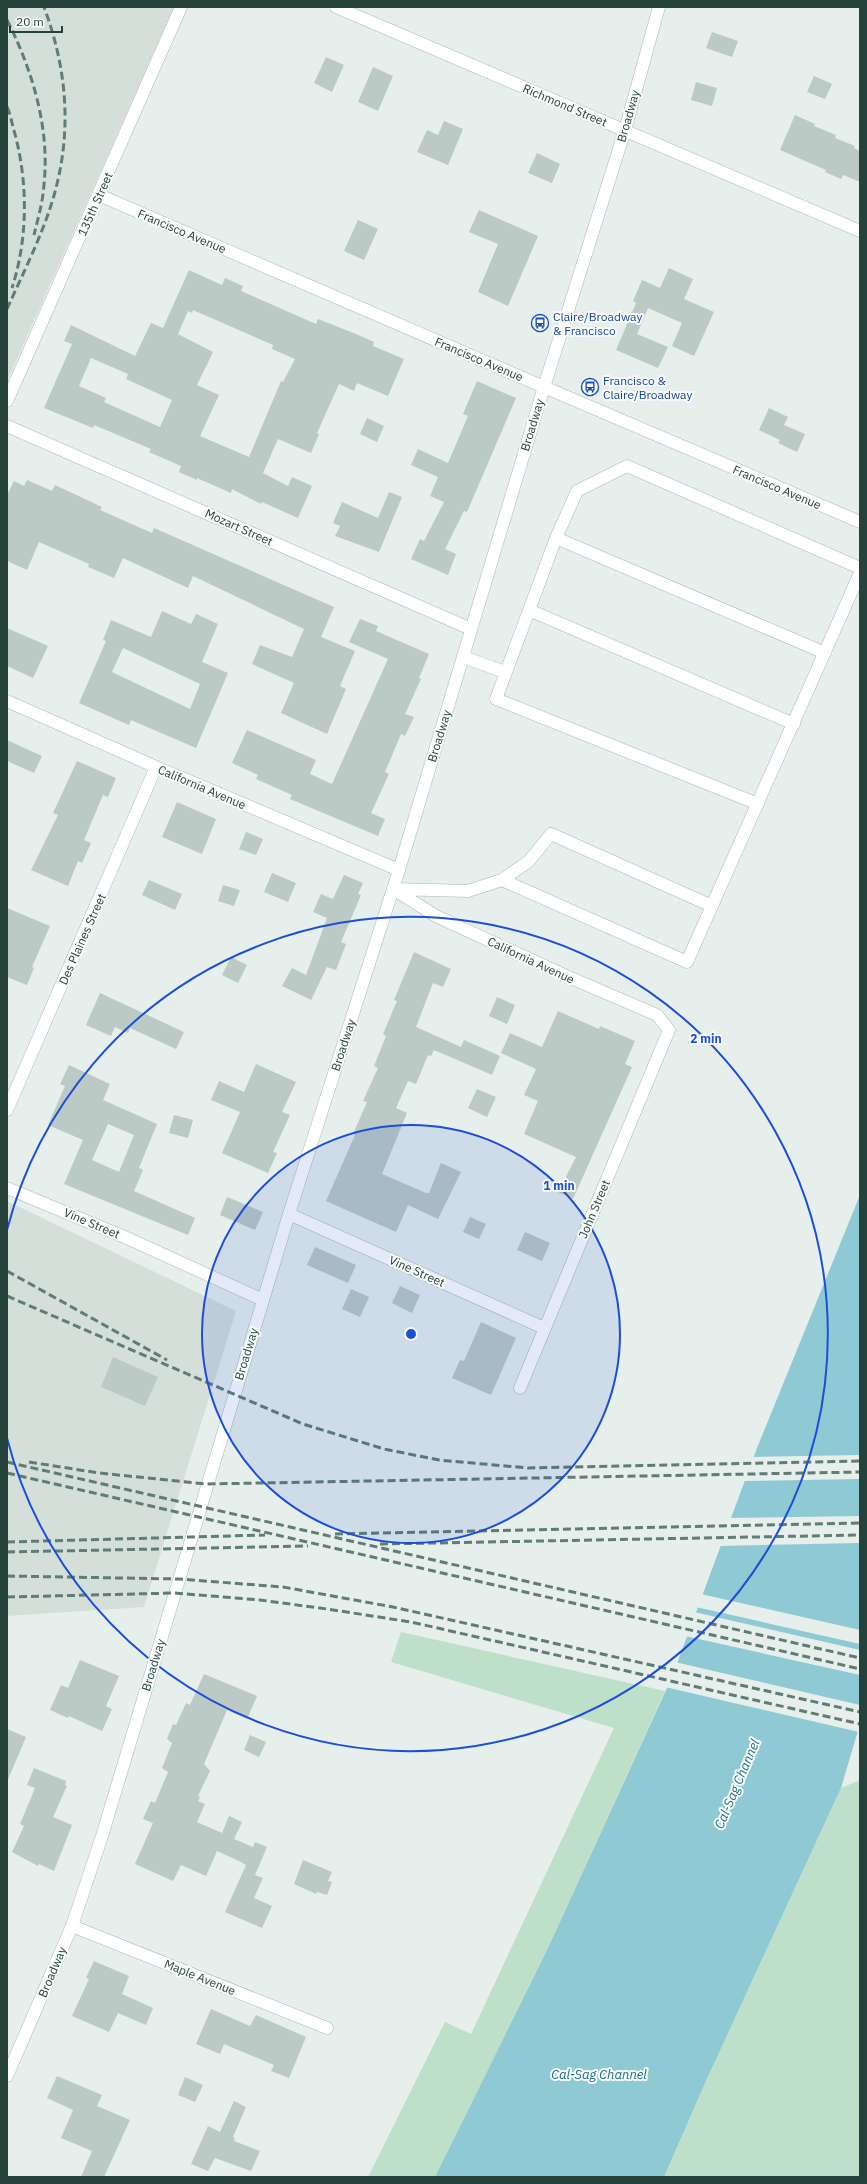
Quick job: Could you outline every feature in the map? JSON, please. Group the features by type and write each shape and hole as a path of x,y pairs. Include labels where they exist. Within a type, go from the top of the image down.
{"street":[{"name":"135th Street","path":"7,401 181,7"},
{"name":"Richmond Street","path":"336,7 860,231"},
{"name":"Broadway","path":"7,2076 72,1926 102,1836 289,1214 399,870 544,387 625,130 659,7"},
{"name":"Francisco Avenue","path":"99,195 860,522"},
{"name":"Mozart Street","path":"7,426 471,629"},
{"path":"758,804 496,699 556,538 577,492 628,466 860,568"},
{"path":"556,538 825,653"},
{"path":"502,880 687,962 860,573"},
{"path":"529,610 794,724"},
{"path":"463,657 505,672"},
{"name":"California Avenue","path":"7,701 156,768 399,870"},
{"name":"Des Plaines Street","path":"7,1110 156,768"},
{"path":"393,889 468,891 502,880 529,861 551,834 712,906"},
{"name":"California Avenue","path":"393,889 436,916 564,975 657,1015 668,1030"},
{"name":"John Street","path":"520,1388 668,1030"},
{"name":"Vine Street","path":"7,1188 127,1238 263,1300"},
{"name":"Vine Street","path":"289,1214 544,1328"},
{"name":"Maple Avenue","path":"72,1926 327,2028"}],"shaded area":[{"path":"7,7 174,7 7,381"},
{"path":"7,1201 236,1311 144,1607 7,1616"}],"green space":[{"path":"401,1632 665,1691 548,1948 435,2177 368,2177 445,2022 471,2034 614,1728 391,1662"},
{"path":"860,1780 860,2177 664,2177 706,2081 841,1788"}],"water":[{"name":"Cal-Sag Channel","path":"860,1195 860,1724 841,1788 706,2081 664,2177 435,2177 548,1948 672,1677 757,1448"}],"pier":[{"path":"860,1455 860,1479 743,1481 752,1457"},
{"path":"860,1516 860,1543 719,1546 729,1518"},
{"path":"701,1594 860,1630 860,1644 696,1607"},
{"path":"694,1612 860,1650 860,1675 685,1636"},
{"path":"675,1662 860,1705 859,1732 665,1687"}],"building":[{"path":"712,32 738,41 732,57 706,48"},
{"path":"326,57 344,65 332,92 314,83"},
{"path":"373,67 393,76 378,111 358,102"},
{"path":"814,76 832,84 825,99 807,92"},
{"path":"696,82 717,88 712,106 691,100"},
{"path":"795,115 815,124 814,126 836,135 835,138 855,146 854,148 860,151 860,182 843,175 841,179 825,172 826,170 780,150"},
{"path":"444,121 463,129 448,165 417,152 427,130 438,135"},
{"path":"537,153 560,164 552,183 528,173"},
{"path":"479,210 538,236 508,306 478,292 498,244 469,232"},
{"path":"358,220 378,229 364,260 344,251"},
{"path":"669,268 693,279 684,299 714,312 694,356 672,346 682,323 648,308 637,334 668,347 658,368 616,350 636,303 633,301 642,280 660,288"},
{"path":"189,270 222,285 225,278 243,286 241,291 316,324 318,319 356,334 374,342 373,346 404,359 388,396 357,383 354,391 339,384 317,433 319,434 311,453 278,439 263,473 288,486 292,477 312,486 298,518 262,502 261,504 232,489 231,493 197,478 197,480 179,472 181,466 149,452 151,449 94,425 93,428 44,408 72,344 64,341 71,325 135,356 151,323 163,328","holes":["193,310 273,345 272,349 295,359 283,382 281,381 249,457 200,436 219,395 197,385 213,352 178,334 188,311 192,313","91,358 128,374 126,379 172,400 160,427 104,402 106,398 79,386"]},
{"path":"477,381 516,398 467,512 464,511 445,549 456,554 448,575 411,559 420,539 424,541 444,502 430,496 438,477 411,465 418,449 448,463 468,416 463,414"},
{"path":"769,408 788,417 784,425 805,434 797,452 778,443 780,440 759,430"},
{"path":"367,418 384,426 377,442 360,434"},
{"path":"27,480 52,491 55,485 102,507 100,510 152,533 154,528 334,607 321,637 355,651 340,686 346,689 327,734 281,713 294,683 252,664 260,645 292,657 304,629 193,576 188,588 123,558 114,578 88,567 89,564 39,542 27,570 7,561 7,495 14,481 24,486"},
{"path":"389,492 402,497 379,552 335,536 340,526 333,523 342,502 378,518"},
{"path":"162,611 191,624 196,614 218,624 202,662 228,673 196,748 131,720 129,725 79,703 106,641 103,640 111,620 151,637","holes":["123,648 200,684 190,709 112,672"]},
{"path":"360,619 378,626 376,631 429,654 419,678 421,679 405,714 414,717 405,736 401,734 385,772 389,774 371,813 385,819 378,836 290,799 292,795 256,779 258,775 232,763 247,730 316,760 310,774 332,784 388,659 349,642"},
{"path":"7,628 48,646 33,678 7,666"},
{"path":"7,740 42,756 34,773 7,761"},
{"path":"77,761 116,778 108,797 103,795 84,840 91,843 82,863 78,861 68,886 31,870 58,815 53,813"},
{"path":"177,802 216,819 202,854 162,837"},
{"path":"246,832 263,839 256,855 239,849"},
{"path":"272,873 296,883 288,902 264,892"},
{"path":"344,875 363,883 358,894 361,895 341,942 346,944 336,970 327,967 311,1000 282,986 292,968 306,975 327,918 313,912 321,894 333,899"},
{"path":"149,880 182,894 175,910 142,895"},
{"path":"223,885 240,890 234,906 218,901"},
{"path":"7,908 50,926 32,967 34,968 27,985 7,977"},
{"path":"414,952 451,969 443,987 433,983 416,1027 461,1047 464,1040 500,1056 492,1075 434,1050 431,1056 428,1055 416,1084 408,1081 396,1108 407,1113 382,1174 429,1193 441,1163 461,1172 438,1219 408,1205 396,1232 326,1201 355,1135 353,1134 367,1102 363,1101 378,1068 374,1066 386,1036 383,1034 397,1001 394,1000"},
{"path":"231,957 247,965 238,983 222,975"},
{"path":"100,993 184,1032 176,1049 130,1028 128,1033 115,1027 111,1036 86,1025"},
{"path":"497,997 515,1005 507,1024 489,1016"},
{"path":"558,1011 599,1029 600,1026 635,1041 625,1064 632,1067 573,1199 558,1192 576,1157 524,1134 538,1101 524,1095 536,1069 501,1053 510,1033 542,1047"},
{"path":"256,1064 296,1082 282,1112 290,1115 273,1152 277,1153 268,1173 222,1153 240,1112 211,1100 219,1081 244,1092"},
{"path":"69,1065 110,1084 103,1100 157,1124 139,1168 143,1170 134,1191 195,1218 188,1235 64,1184 83,1140 48,1125 65,1086 60,1084","holes":["108,1124 134,1135 119,1172 92,1160"]},
{"path":"477,1089 496,1097 487,1117 468,1108"},
{"path":"174,1115 193,1120 188,1138 169,1133"},
{"path":"227,1197 263,1212 255,1230 220,1215"},
{"path":"470,1217 486,1224 479,1239 463,1232"},
{"path":"525,1232 550,1243 542,1261 517,1250"},
{"path":"315,1247 356,1265 348,1283 307,1265"},
{"path":"400,1286 420,1295 412,1313 392,1303"},
{"path":"351,1289 369,1297 360,1317 342,1309"},
{"path":"481,1322 516,1338 491,1395 452,1378 460,1360 464,1361"},
{"path":"113,1357 158,1377 145,1406 101,1387"},
{"path":"80,1660 119,1676 106,1706 112,1709 102,1731 69,1716 68,1718 50,1710 61,1685 68,1688"},
{"path":"204,1674 257,1696 247,1719 227,1710 204,1764 210,1771 198,1796 200,1797 198,1801 205,1804 197,1822 222,1833 229,1816 242,1822 234,1839 253,1847 255,1842 267,1847 255,1875 263,1878 254,1898 272,1906 262,1928 225,1912 246,1865 241,1862 217,1851 206,1876 181,1865 173,1881 135,1864 153,1823 143,1819 151,1801 155,1803 168,1772 162,1768 172,1743 167,1739 173,1724 176,1725 186,1703 190,1705"},
{"path":"7,1729 26,1737 7,1782"},
{"path":"250,1735 266,1742 259,1757 244,1750"},
{"path":"34,1768 66,1781 65,1785 67,1786 53,1817 72,1825 54,1871 39,1864 38,1866 12,1852 24,1826 20,1824 35,1788 27,1785"},
{"path":"303,1860 332,1872 328,1881 332,1882 327,1895 317,1892 316,1894 294,1884"},
{"path":"94,1961 129,1976 122,1994 153,2008 146,2025 118,2013 109,2032 72,2016 89,1979 86,1978"},
{"path":"211,2009 250,2026 256,2015 306,2037 289,2078 271,2071 274,2065 224,2044 220,2054 196,2044"},
{"path":"57,2076 102,2095 97,2106 130,2120 104,2177 81,2177 92,2151 61,2138 73,2110 47,2098"},
{"path":"185,2077 203,2085 195,2102 178,2095"},
{"path":"234,2101 246,2107 233,2137 235,2138 234,2141 260,2151 251,2171 215,2158 208,2171 191,2164 208,2126 220,2132"}],"railway":[{"path":"7,309 47,218 56,188 64,142 65,119 62,74 44,7"},
{"path":"7,20 24,58 42,120 45,163 43,191 34,235"},
{"path":"7,107 19,153 24,192 21,250 12,288"},
{"path":"7,1271 167,1360"},
{"path":"7,1296 303,1424 384,1449 439,1460 528,1468 860,1461"},
{"path":"7,1462 860,1658"},
{"path":"29,1462 99,1473 206,1484 860,1472"},
{"path":"7,1473 860,1669"},
{"path":"335,1534 860,1523"},
{"path":"7,1542 265,1535"},
{"path":"380,1544 860,1535"},
{"path":"7,1552 308,1546"},
{"path":"7,1576 179,1579 283,1587 393,1607 860,1712"},
{"path":"7,1597 175,1593 260,1600 327,1609 411,1622 860,1724"}],"place":[{"name":"Claire/Broadway & Francisco","path":"540,323"},
{"name":"Francisco & Claire/Broadway","path":"590,387"}]}
